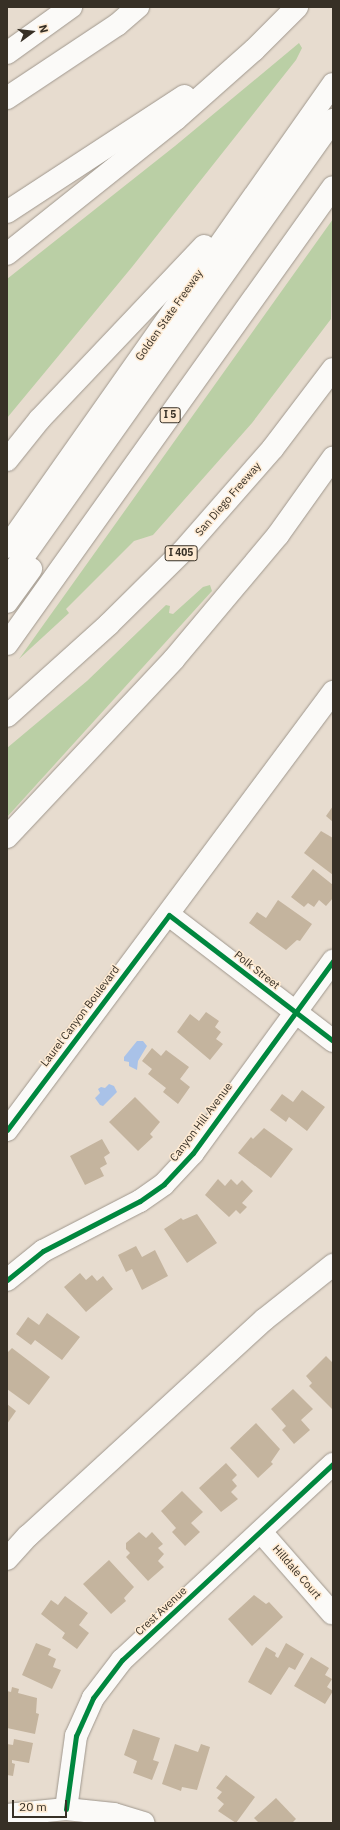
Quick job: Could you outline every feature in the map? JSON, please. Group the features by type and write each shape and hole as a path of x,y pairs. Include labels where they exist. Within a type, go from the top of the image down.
{"main road":[{"path":"7,53 71,7"},
{"path":"7,98 117,25 138,7"},
{"path":"7,254 176,119 254,50 297,7"},
{"path":"7,212 254,50"},
{"name":"Golden State Freeway","path":"7,548 254,194 333,84"},
{"path":"7,580 333,120"},
{"path":"7,602 333,146"},
{"name":"I 5","path":"7,644 333,187"},
{"path":"7,460 44,415 254,194"},
{"name":"San Diego Freeway","path":"7,716 109,624 182,552 273,448 333,370"},
{"path":"7,837 174,659 278,535 333,458"},
{"name":"Laurel Canyon Boulevard","path":"7,1130 169,915 333,692"},
{"name":"Polk Street","path":"169,915 333,1041"},
{"name":"Canyon Hill Avenue","path":"7,1280 43,1251 140,1201 164,1184 193,1153 333,961"},
{"path":"7,1559 28,1536 254,1329 333,1265"},
{"name":"Crest Avenue","path":"66,1809 76,1736 93,1698 122,1660 333,1464"},
{"name":"Hilldale Court","path":"261,1532 332,1613"},
{"path":"7,1815 66,1809 114,1814 144,1823"}],"green space":[{"path":"299,43 302,48 296,60 132,267 7,418 7,279 175,146"},
{"path":"333,219 331,319 252,423 153,535 134,541 66,609 69,613 19,659"},
{"path":"210,585 212,591 7,817 7,748 87,681 166,605 170,606 169,613 173,614 203,587"}],"water":[{"path":"137,1041 143,1041 147,1046 138,1061 137,1070 129,1066 129,1062 124,1061 124,1057"},
{"path":"109,1084 114,1086 117,1092 103,1106 100,1105 95,1098 100,1093 98,1089 101,1087 105,1088"}],"building":[{"path":"333,806 333,822 326,816"},
{"path":"321,831 333,838 333,875 304,853"},
{"path":"313,869 333,885 333,898 326,906 319,900 314,907 308,903 304,907 291,897"},
{"path":"278,900 312,924 300,941 297,940 286,950 249,923 257,912 266,918"},
{"path":"206,1012 219,1021 215,1027 221,1032 216,1039 223,1044 210,1060 177,1032 190,1014 199,1021"},
{"path":"152,1048 161,1056 166,1050 189,1067 180,1079 190,1087 178,1104 163,1092 166,1088 148,1074 152,1069 142,1061"},
{"path":"302,1090 325,1107 307,1131 289,1117 286,1122 270,1110 282,1094 293,1102"},
{"path":"135,1097 160,1122 150,1134 153,1137 138,1151 109,1122"},
{"path":"264,1128 293,1149 271,1178 238,1153 251,1137 253,1139"},
{"path":"102,1139 110,1153 104,1157 107,1164 100,1168 104,1176 85,1185 70,1156"},
{"path":"218,1179 225,1186 231,1179 237,1185 242,1180 253,1191 242,1203 247,1207 240,1214 236,1210 229,1217 205,1195"},
{"path":"197,1214 217,1243 187,1263 164,1229 181,1218 183,1220"},
{"path":"136,1246 142,1257 155,1250 168,1276 142,1290 132,1269 126,1272 118,1255"},
{"path":"80,1273 86,1280 92,1275 97,1281 103,1276 113,1289 86,1312 64,1287"},
{"path":"47,1313 80,1337 62,1360 35,1340 31,1345 16,1334 28,1317 39,1325"},
{"path":"12,1348 50,1377 29,1405 7,1389 7,1353"},
{"path":"326,1356 333,1363 332,1409 309,1386 312,1383 306,1376"},
{"path":"293,1389 313,1409 301,1420 310,1430 294,1444 282,1430 286,1426 271,1409"},
{"path":"7,1404 16,1411 7,1424"},
{"path":"256,1423 280,1449 271,1462 273,1464 258,1478 230,1448"},
{"path":"226,1463 237,1475 232,1480 237,1486 231,1492 238,1499 221,1512 199,1488"},
{"path":"182,1491 203,1512 191,1523 200,1532 185,1546 172,1532 176,1528 161,1511"},
{"path":"139,1532 146,1538 152,1532 163,1544 158,1548 164,1554 158,1561 164,1567 148,1581 126,1557 130,1553 126,1549 126,1543"},
{"path":"109,1560 134,1587 124,1598 126,1601 111,1614 83,1584"},
{"path":"254,1595 266,1604 269,1602 283,1617 252,1646 228,1619"},
{"path":"65,1596 88,1613 79,1625 89,1633 77,1649 62,1638 65,1633 41,1614 51,1600 58,1605"},
{"path":"36,1643 51,1649 48,1655 56,1659 53,1667 61,1670 52,1689 22,1675"},
{"path":"286,1643 304,1654 295,1670 289,1667 271,1695 248,1682 266,1647 276,1653 275,1656 278,1658"},
{"path":"311,1657 329,1668 325,1675 332,1679 327,1687 333,1691 325,1704 294,1686"},
{"path":"12,1687 19,1689 18,1693 37,1698 36,1713 39,1714 35,1734 7,1728 7,1691 11,1692"},
{"path":"133,1729 160,1738 153,1760 159,1762 152,1780 133,1773 137,1761 124,1755"},
{"path":"14,1739 33,1743 29,1763 12,1760 12,1763 15,1764 13,1776 7,1775 7,1744 13,1745"},
{"path":"175,1744 198,1752 201,1744 210,1747 197,1790 182,1787 181,1791 162,1784"},
{"path":"226,1775 255,1797 236,1823 218,1811 224,1804 217,1798 222,1792 216,1788"},
{"path":"276,1798 296,1819 292,1823 259,1823 254,1818"}],"cycle path":[{"path":"7,1130 169,915 333,1041"},
{"path":"7,1280 43,1251 140,1201 164,1184 193,1153 333,961"},
{"path":"66,1809 76,1736 93,1698 122,1660 333,1464"}]}
